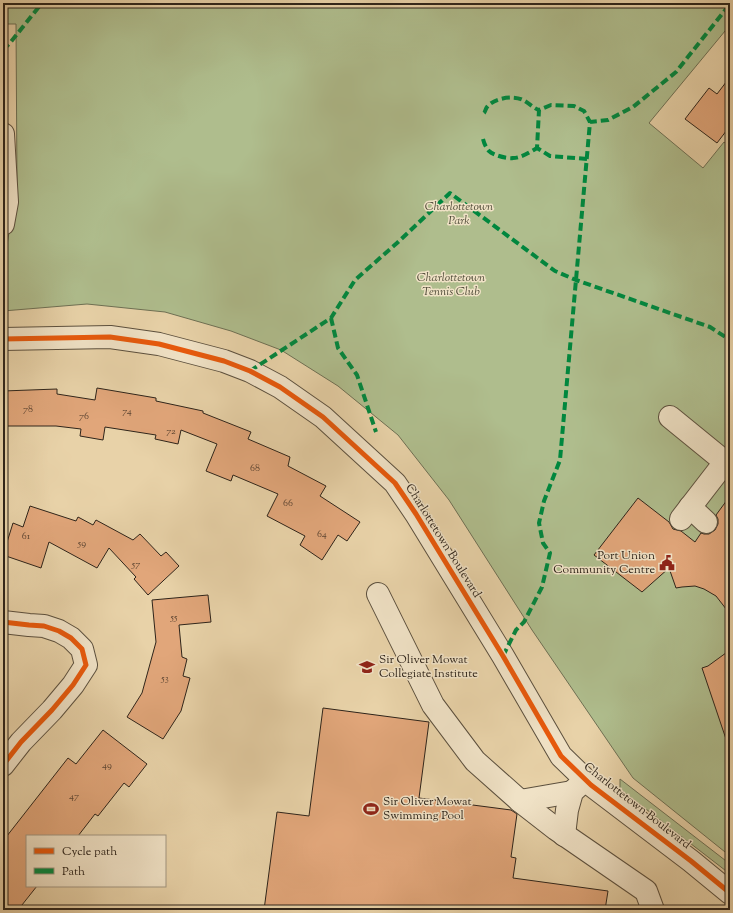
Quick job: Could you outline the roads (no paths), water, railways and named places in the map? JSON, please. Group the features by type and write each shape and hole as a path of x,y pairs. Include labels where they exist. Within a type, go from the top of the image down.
{"street":[{"path":"3,134 7,202 3,224"},
{"name":"Charlottetown Boulevard","path":"3,339 110,337 159,344 224,361 250,371 280,386 323,417 395,483 416,514 499,649 578,786 598,791 691,861 730,893"},
{"path":"670,417 727,464 685,513 706,522"},
{"path":"378,594 433,705 475,761 520,802 564,835 646,891 653,910"},
{"path":"3,622 44,626 59,631 71,638 82,649 86,666 73,685 52,710 21,742 3,765"},
{"path":"520,802 578,786"},
{"path":"564,835 567,810 578,786"}],"place":[{"name":"Port Union Community Centre","path":"667,563"},
{"name":"Sir Oliver Mowat Collegiate Institute","path":"367,667"},
{"name":"Sir Oliver Mowat Swimming Pool","path":"371,809"}],"park label":[{"name":"Charlottetown Park","path":"459,214"},
{"name":"Charlottetown Tennis Club","path":"451,285"}]}
